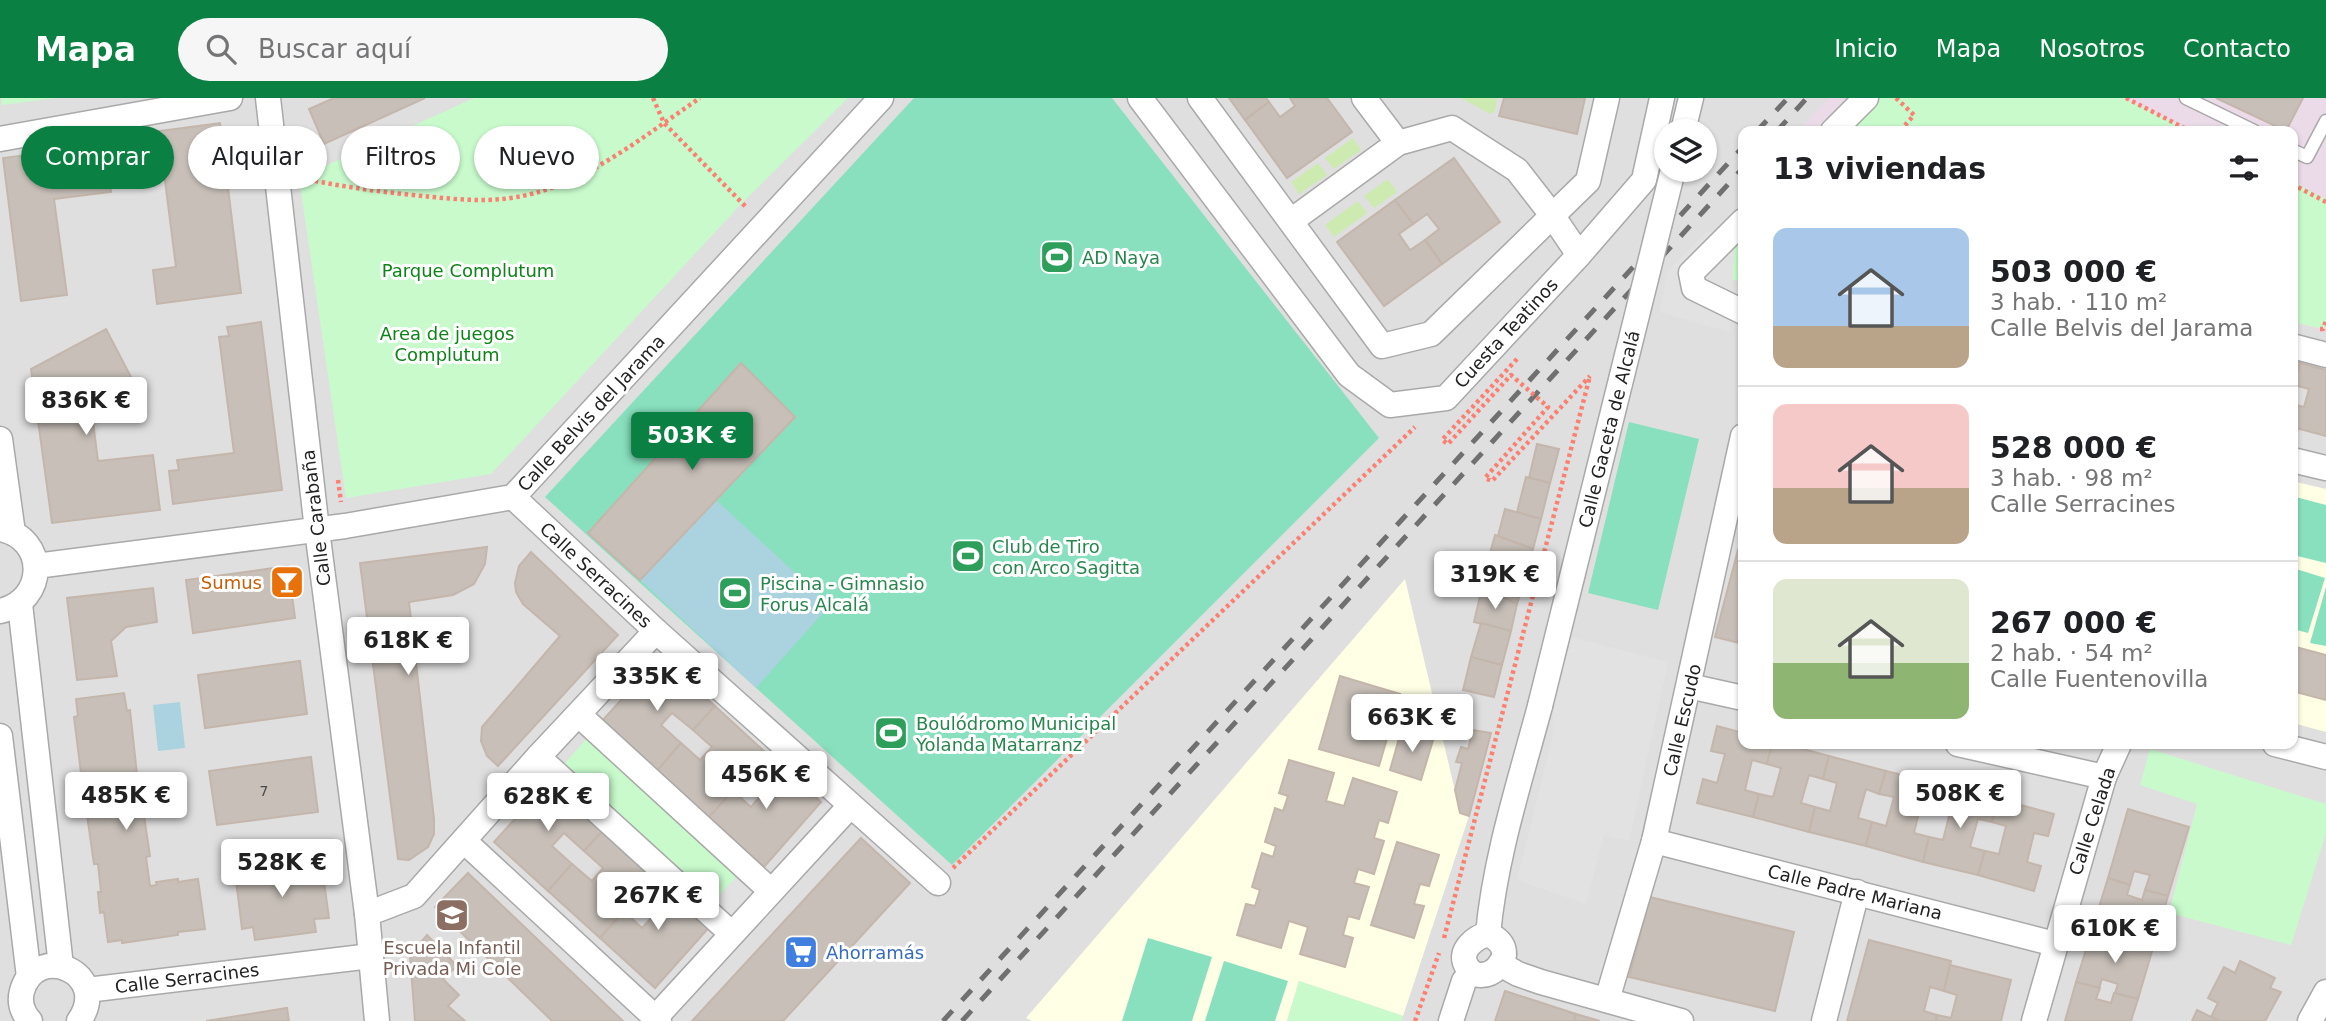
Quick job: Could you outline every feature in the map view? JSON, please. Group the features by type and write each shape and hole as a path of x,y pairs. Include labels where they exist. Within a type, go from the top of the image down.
{"street":[{"path":"0,139 230,98"},
{"name":"Calle Carabaña","path":"268,98 317,530 367,914 377,1021"},
{"name":"Calle Belvis del Jarama","path":"36,566 317,530 513,497 756,216 881,98"},
{"name":"Cuesta Teatinos","path":"1140,98 1349,375 1390,405 1446,398 1579,255 1644,180 1662,98"},
{"path":"1200,98 1382,346 1432,334 1588,181 1607,98"},
{"path":"1364,98 1398,143"},
{"path":"1686,119 1691,98"},
{"path":"1838,126 1866,98"},
{"path":"1291,221 1398,143 1452,128 1517,170 1579,255"},
{"name":"Calle Gaceta de Alcalá","path":"1488,934 1492,897 1503,845 1670,182"},
{"path":"1738,226 1691,273 1694,288 1738,310"},
{"path":"2298,348 2326,355"},
{"path":"0,439 7,531 29,547 36,566 33,587 10,608 61,966"},
{"path":"2298,461 2326,468"},
{"name":"Calle Escudo","path":"1607,1000 1654,841 1689,686 1736,508 1738,487"},
{"name":"Calle Serracines","path":"367,914 414,896 538,757 656,631 513,497"},
{"path":"656,631 938,883"},
{"path":"1689,686 1738,697"},
{"path":"579,715 771,891"},
{"path":"0,737 17,990 30,1021"},
{"path":"1980,749 2104,777"},
{"name":"Calle Celada","path":"2034,1021 2104,777 2117,749"},
{"path":"2294,749 2326,757"},
{"path":"538,757 732,934"},
{"path":"464,841 657,1019 850,806"},
{"name":"Calle Padre Mariana","path":"1654,841 2055,944"},
{"path":"1825,1021 1857,892"},
{"path":"1488,934 1498,939 1504,947 1505,955 1500,964 1494,972 1478,975 1471,972 1464,959 1466,950 1479,936 1488,934"},
{"name":"Calle Serracines","path":"87,990 371,956"},
{"path":"1500,964 1541,982 1669,1019"},
{"path":"17,990 38,970 61,966 77,975 87,990 88,1001 79,1021"},
{"path":"1451,1021 1464,981 1471,972"},
{"path":"2310,1021 2326,992"}],"lane":[{"path":"2186,98 2244,126"},
{"path":"2298,153 2307,157 2326,121"}],"path":[{"path":"653,98 664,122 756,216"},
{"path":"327,184 349,189 474,202 512,199 555,187 603,164 701,98"},
{"path":"1896,98 1914,116 1905,126"},
{"path":"2126,98 2180,126"},
{"path":"2298,187 2326,202"},
{"path":"756,198 756,216"},
{"path":"1415,1021 1442,945 1590,376 1492,481 1485,478 1548,407 1511,375 1448,444 1442,440 1517,359 1493,372"},
{"path":"938,883 1416,426"}],"shaded area":[{"path":"0,98 2129,98 2187,126 1738,126 1738,749 2298,749 2298,181 2326,195 2326,1021 0,1021"},
{"path":"1829,98 2326,98 2326,331 2298,323 2298,126 1803,126"},
{"path":"1707,231 1735,233 1730,332 1659,312 1668,270"},
{"path":"2298,482 2326,489 2326,732 2298,724"},
{"path":"1405,579 1460,812 1469,816 1403,1016 1299,981 1287,1021 1032,1021 1026,1018"},
{"path":"1571,637 1668,662 1629,841 1604,835 1586,904 1517,880 1552,739 1554,694"},
{"path":"746,867 771,891 732,934 705,910"}],"green space":[{"path":"1,98 56,98 2,105"},
{"name":"Parque Complutum","path":"474,98 848,98 742,203 491,474 346,498 301,189 327,189 327,165 341,159 341,189 460,189 460,126 413,126"},
{"path":"914,98 1112,98 1379,438 952,865 545,497"},
{"path":"1461,98 1497,98 1495,111 1490,114"},
{"path":"1876,98 2123,98 2180,126 1848,126"},
{"path":"1353,138 1361,150 1334,169 1325,158"},
{"path":"1318,163 1327,175 1299,194 1291,182"},
{"path":"1388,179 1397,192 1374,208 1364,196"},
{"path":"2298,185 2326,199 2326,322 2323,329 2298,323"},
{"path":"1358,201 1367,213 1334,237 1325,225"},
{"path":"1738,235 1738,281 1729,278 1721,252"},
{"path":"1629,422 1699,439 1658,610 1588,593"},
{"path":"2298,498 2326,505 2326,563 2298,556"},
{"path":"2298,570 2325,578 2308,633 2298,630"},
{"path":"2326,587 2326,646 2310,643"},
{"path":"602,721 754,858 702,914 552,778"},
{"path":"2150,749 2326,804 2326,833 2291,945 2169,913 2197,804 2140,785"},
{"path":"1148,938 1212,957 1192,1021 1122,1021"},
{"path":"1224,961 1288,981 1275,1021 1205,1021"},
{"path":"1299,981 1403,1016 1402,1021 1287,1021"}],"water":[{"name":"Piscina - Gimnasio Forus Alcalá","path":"716,500 830,605 756,688 640,580"},
{"path":"180,702 185,748 158,751 153,705"}],"building":[{"path":"334,98 425,98 364,126 341,126 341,136 327,143 327,126 316,126 309,109"},
{"path":"1229,98 1266,98 1269,102 1245,120"},
{"path":"1290,98 1327,98 1352,132 1287,178 1245,120 1269,102 1280,117 1295,106"},
{"path":"1504,98 1585,98 1577,134 1499,116"},
{"path":"2216,98 2303,98 2289,126 2275,126"},
{"path":"220,123 220,126 197,126"},
{"path":"188,127 188,189 228,189 241,293 157,304 153,270 176,267 166,189 174,189 174,129"},
{"path":"21,156 21,189 111,189 111,192 54,199 67,295 21,301 3,158"},
{"path":"1454,158 1500,222 1442,264 1425,240 1439,229 1427,214 1413,224 1395,200"},
{"path":"1395,200 1413,224 1399,234 1410,250 1425,240 1442,264 1384,306 1337,242"},
{"path":"261,322 282,490 173,504 169,471 179,470 177,460 234,453 219,337 229,336 227,327"},
{"path":"106,329 131,377 90,398 98,461 153,455 160,510 52,523 31,369"},
{"path":"741,363 795,417 640,580 588,533"},
{"path":"2300,363 2326,370 2326,436 2298,429 2298,406 2304,407 2309,389 2298,386"},
{"path":"1537,444 1559,449 1550,483 1529,478"},
{"path":"1526,477 1550,483 1541,519 1517,512"},
{"path":"1505,509 1541,519 1533,549 1498,536"},
{"path":"1495,535 1533,549 1526,575 1488,561"},
{"path":"487,547 485,564 474,584 453,595 409,602 434,834 428,847 409,860 398,859 360,563"},
{"path":"1738,550 1738,643 1715,637"},
{"path":"531,552 618,635 498,766 487,756 481,741 482,727 560,636 523,604 516,592 519,566"},
{"path":"1472,555 1526,575 1517,604 1485,589 1488,575 1468,568"},
{"path":"288,566 295,618 193,633 186,580"},
{"path":"1482,587 1517,604 1511,631 1474,622"},
{"path":"153,588 157,622 126,627 111,641 117,676 77,680 67,598"},
{"path":"1481,623 1511,631 1502,665 1471,657"},
{"path":"2298,648 2326,655 2326,700 2298,693"},
{"path":"660,657 715,706 693,730 672,713 661,725 681,743 657,771 602,721"},
{"path":"1471,657 1502,665 1494,697 1463,690"},
{"path":"300,661 307,714 205,728 198,675"},
{"path":"1340,676 1400,694 1379,766 1319,749"},
{"path":"124,693 127,711 130,710 140,802 150,856 146,857 150,886 157,885 156,882 198,879 205,929 122,943 122,940 108,942 104,912 100,913 98,864 94,864 86,808 90,808 85,772 81,773 74,717 78,716 76,699"},
{"path":"715,706 766,753 743,778 727,763 716,775 733,791 709,817 657,771 681,743 700,760 712,747 693,730"},
{"path":"1717,726 1738,732 1738,749 1771,749 1767,764 1752,760 1745,790 1759,794 1753,817 1697,803 1703,779 1717,783 1725,754 1711,751"},
{"path":"1402,728 1434,737 1421,780 1390,770"},
{"path":"1473,730 1491,733 1469,816 1460,813 1455,790 1462,763 1456,762 1461,747 1468,749"},
{"path":"1771,749 1803,749 1829,756 1823,779 1809,775 1801,803 1815,807 1809,832 1753,817 1759,794 1773,797 1781,768 1767,764"},
{"path":"766,753 821,802 764,867 709,817 733,791 751,807 761,795 743,778"},
{"path":"1829,756 1886,771 1879,794 1866,789 1858,818 1872,822 1866,846 1809,832 1815,807 1830,811 1837,783 1823,779"},
{"path":"311,757 318,812 217,825 209,771"},
{"path":"1289,760 1334,773 1326,801 1344,806 1353,778 1397,792 1388,823 1379,820 1374,838 1384,841 1374,874 1358,869 1354,883 1369,887 1359,919 1348,916 1343,935 1353,938 1345,967 1300,954 1308,927 1289,921 1281,948 1237,935 1246,904 1255,906 1260,890 1252,887 1262,853 1273,857 1276,846 1265,842 1275,808 1283,811 1288,796 1279,793"},
{"path":"1886,771 1943,785 1937,808 1921,804 1914,833 1929,837 1923,862 1866,846 1872,822 1886,826 1894,797 1879,794"},
{"path":"552,778 606,827 584,851 564,833 552,846 572,864 548,891 494,842"},
{"path":"1943,785 1998,799 1992,822 1978,819 1970,847 1985,851 1978,875 1923,862 1929,837 1943,840 1950,812 1937,808"},
{"path":"1998,799 2054,814 2048,836 2034,833 2027,862 2041,866 2034,891 1978,875 1985,851 1999,854 2006,826 1992,822"},
{"path":"2128,809 2189,827 2168,896 2145,890 2150,875 2134,871 2130,885 2108,878"},
{"path":"606,827 658,874 635,899 618,883 607,896 624,911 600,938 548,891 572,864 592,881 603,868 584,851"},
{"name":"Ahorramás","path":"861,838 910,883 783,1021 692,1021"},
{"path":"1397,842 1439,855 1429,886 1420,884 1414,904 1424,906 1414,938 1371,925"},
{"path":"306,858 307,869 322,867 329,918 314,919 316,932 255,940 253,927 242,929 236,880 248,879 247,865"},
{"path":"468,873 623,1021 552,1021 435,907"},
{"path":"658,874 713,923 655,988 600,938 624,911 642,928 653,916 635,899"},
{"path":"2108,878 2130,885 2127,895 2142,900 2145,890 2168,896 2153,948 2130,941 2133,932 2118,927 2115,936 2092,930"},
{"path":"1650,897 1794,932 1775,1011 1629,977"},
{"path":"2092,930 2115,936 2112,947 2127,951 2130,941 2153,948 2138,999 2115,993 2118,984 2102,979 2099,988 2076,982"},
{"path":"427,935 457,966 443,979 459,995 448,1006 465,1021 415,1021 410,955"},
{"path":"1869,940 1951,961 1944,991 1930,987 1924,1011 1937,1015 1936,1021 1847,1021"},
{"path":"2240,961 2275,978 2270,988 2281,992 2265,1021 2219,1021 2211,1017 2218,1003 2208,998 2224,967 2235,973"},
{"path":"1950,965 2011,980 2001,1021 1936,1021 1937,1015 1951,1018 1957,995 1944,991"},
{"path":"2076,982 2100,988 2096,999 2111,1003 2114,993 2138,999 2131,1021 2065,1021"},
{"path":"1505,991 1576,1014 1574,1021 1495,1021"},
{"path":"287,1008 289,1021 206,1021"},
{"path":"2197,1010 2219,1021 2192,1021"},
{"path":"1576,1014 1600,1021 1574,1021"}],"railway":[{"path":"1762,126 1788,98"},
{"path":"1782,126 1807,98"},
{"path":"943,1021 1738,152"},
{"path":"962,1021 1738,173"}],"place":[{"name":"AD Naya","path":"1057,257"},
{"name":"Club de Tiro con Arco Sagitta","path":"968,556"},
{"name":"Sumus","path":"287,582"},
{"name":"Piscina - Gimnasio Forus Alcalá","path":"735,593"},
{"name":"Boulódromo Municipal Yolanda Matarranz","path":"891,733"},
{"name":"Escuela Infantil Privada Mi Cole","path":"452,915"},
{"name":"Ahorramás","path":"801,952"}],"park label":[{"name":"Area de juegos Complutum","path":"447,343"}]}
